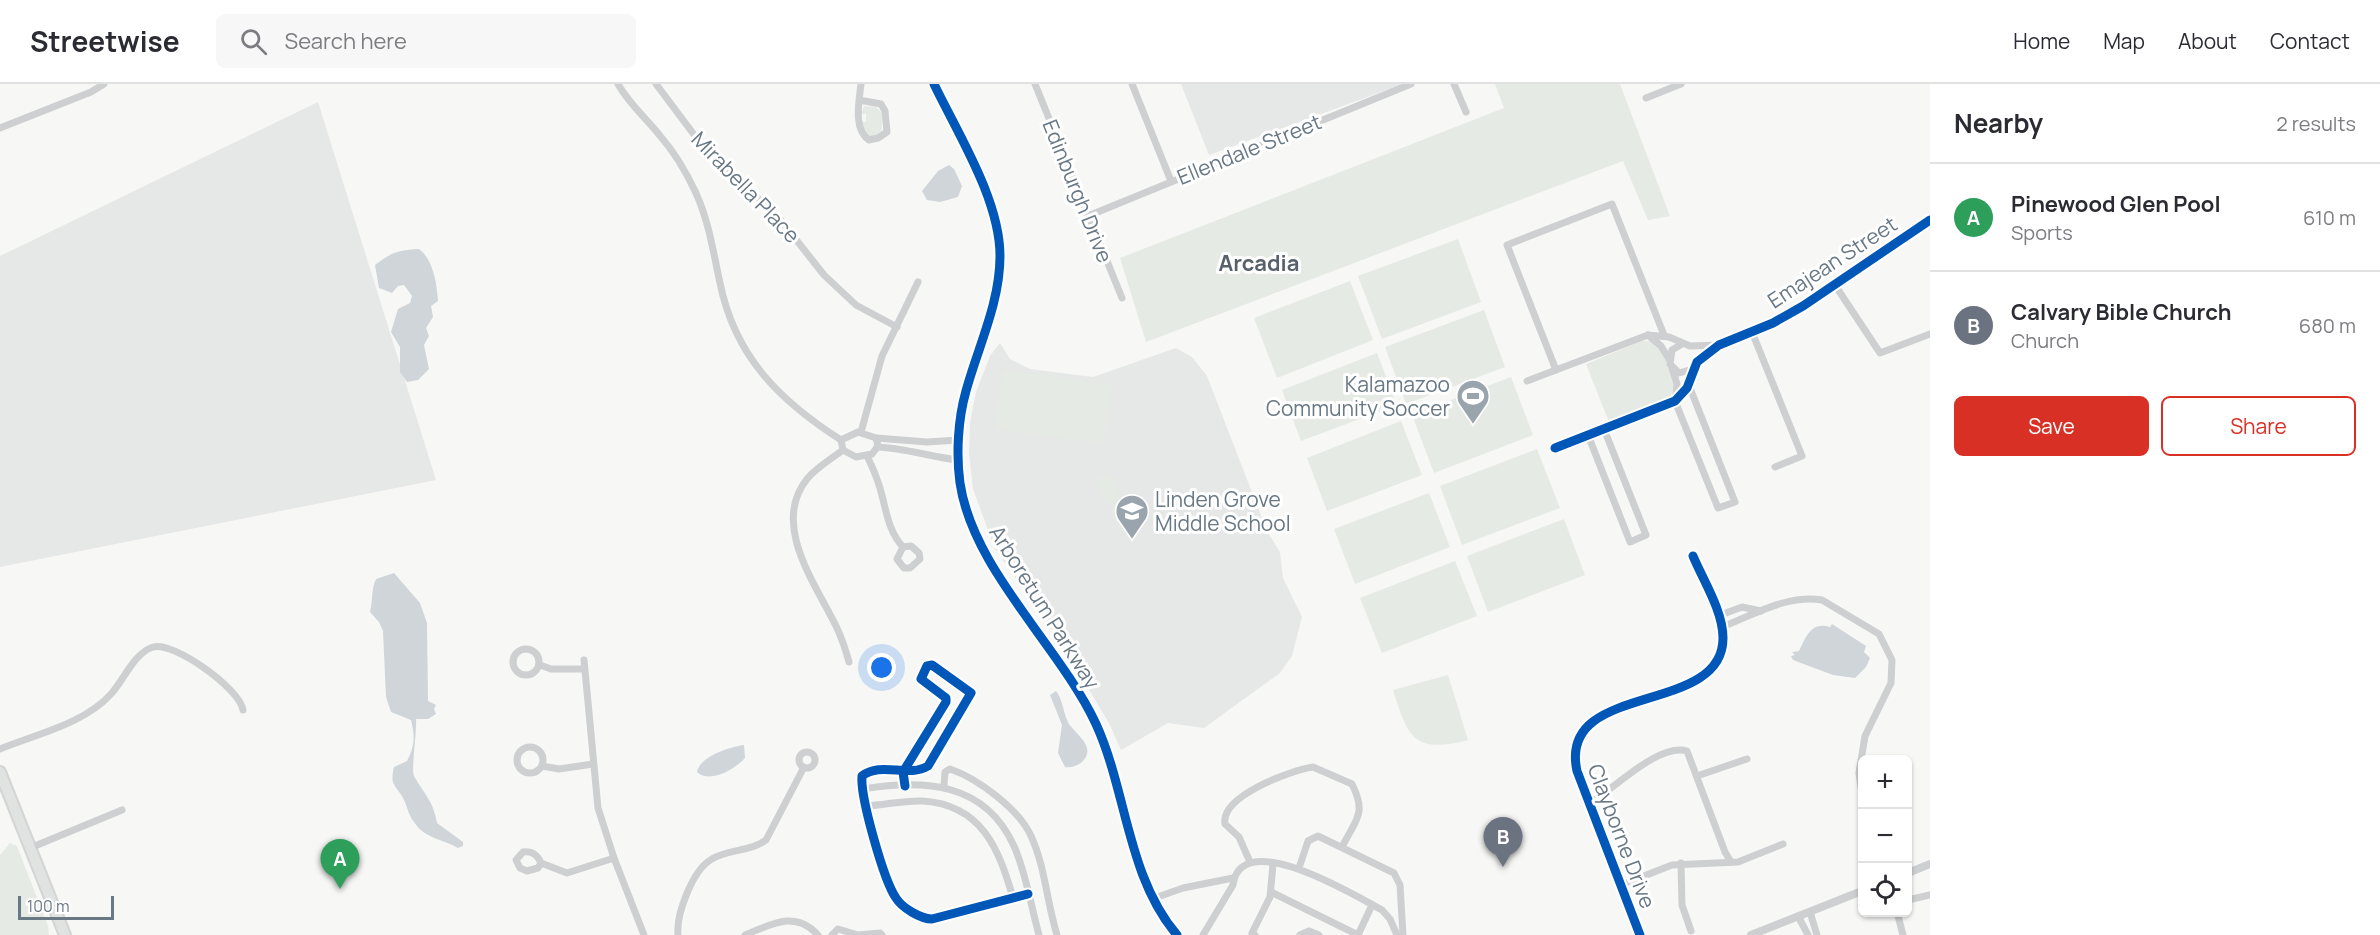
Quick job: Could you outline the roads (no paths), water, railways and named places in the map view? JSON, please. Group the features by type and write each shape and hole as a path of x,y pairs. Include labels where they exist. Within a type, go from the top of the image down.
{"main road":[{"path":"0,772 64,935"}],"street":[{"path":"0,128 91,92 104,84"},
{"path":"618,84 675,156 694,190 712,239 728,312 753,362 765,379 804,417 841,440 843,450 853,456 867,456 877,447 894,447 928,457 958,460"},
{"name":"Mirabella Place","path":"656,84 704,148 779,218 838,290 856,305 897,327"},
{"path":"859,100 881,104 885,111 887,132 878,138 869,140 861,135 859,100 861,84"},
{"name":"Arboretum Parkway","path":"934,84 981,181 999,240 996,291 965,393 959,440 960,484 966,509 980,542 1076,688 1104,742 1115,770 1141,869 1152,898 1177,935"},
{"name":"Edinburgh Drive","path":"1035,84 1122,298"},
{"path":"1132,84 1171,181"},
{"name":"Ellendale Street","path":"1088,216 1411,84"},
{"path":"1454,84 1466,112"},
{"path":"1646,98 1681,84"},
{"path":"1556,370 1508,245 1612,204 1664,335"},
{"name":"Emajean Street","path":"1719,345 1752,332 1803,306 1930,220"},
{"path":"861,432 882,356 918,282"},
{"path":"1834,285 1880,353 1930,334"},
{"path":"1752,332 1802,456 1775,467"},
{"path":"1648,335 1661,346 1669,359 1677,384 1675,401 1718,508 1735,501 1688,383"},
{"path":"1527,381 1648,335 1664,335 1686,345 1696,353 1695,365 1688,383 1675,401 1555,448"},
{"path":"1669,359 1672,350 1686,345 1719,345"},
{"path":"1671,367 1684,373 1719,345"},
{"path":"1588,435 1630,542 1646,536 1604,429"},
{"path":"841,440 850,433 861,432 876,438 927,442 959,440"},
{"path":"876,438 877,447"},
{"path":"843,450 808,478 796,502 795,520 807,572 836,626 849,662"},
{"path":"867,456 879,482 887,518 896,540 903,547"},
{"name":"Clayborne Drive","path":"1640,935 1589,804 1573,754 1578,735 1595,719 1707,674 1717,663 1721,650 1722,627 1693,556"},
{"path":"1722,627 1798,598 1822,600 1879,634 1892,660 1891,683 1865,736 1862,755"},
{"path":"1718,616 1742,607 1761,612"},
{"path":"0,749 98,707 112,694 143,653 157,646 166,647 178,653 223,682 236,693 243,710"},
{"path":"584,660 598,808 614,858 644,935"},
{"path":"540,665 551,669 584,669"},
{"path":"905,786 903,772 945,702 942,695 921,679 927,666 932,665 969,688 971,696 928,766 903,772 895,769 867,771 862,776 877,846 895,897 917,914 932,919 1028,894"},
{"path":"1589,804 1606,794 1634,770 1679,748 1687,751 1725,852 1731,862"},
{"path":"1696,776 1747,759"},
{"path":"542,766 559,770 593,764"},
{"path":"678,935 681,911 701,868 712,858 766,840 804,767"},
{"path":"1250,862 1239,837 1225,824 1225,816 1244,793 1313,767 1352,784 1360,804 1360,811 1342,847"},
{"path":"944,785 945,772 950,769 961,773 1000,798 1028,829 1057,935"},
{"path":"863,789 944,785 988,810 1004,828 1014,846 1039,935"},
{"path":"867,806 922,801 959,811 973,820 994,844 1013,898"},
{"path":"30,848 122,810"},
{"path":"1299,868 1308,841 1313,836 1318,836 1397,876 1401,892 1403,935"},
{"path":"1621,885 1681,863 1738,862 1783,844"},
{"path":"541,862 567,873 614,858"},
{"path":"1152,898 1183,888 1233,878 1250,862 1273,864 1299,868 1372,905 1388,915 1397,935"},
{"path":"1681,863 1682,905 1691,931"},
{"path":"1255,935 1252,933 1271,892 1273,864"},
{"path":"1912,871 1930,864"},
{"path":"1203,935 1233,885 1233,878"},
{"path":"1271,892 1358,935 1372,905"},
{"path":"1751,935 1858,893"},
{"path":"1912,899 1930,895"},
{"path":"1810,912 1817,935"},
{"path":"1798,916 1808,935"},
{"path":"1898,917 1903,935"},
{"path":"746,935 784,920 807,924 818,935"},
{"path":"832,935 838,929 848,934 880,933 882,935"},
{"path":"1300,935 1309,931 1319,935"}],"place":[{"name":"Kalamazoo Community Soccer","path":"1473,425"},
{"name":"Linden Grove Middle School","path":"1132,540"},
{"name":"Calvary Bible Church","path":"1503,867"},
{"name":"Pinewood Glen Pool","path":"340,889"}],"district":[{"name":"Arcadia","path":"1259,263"}]}
